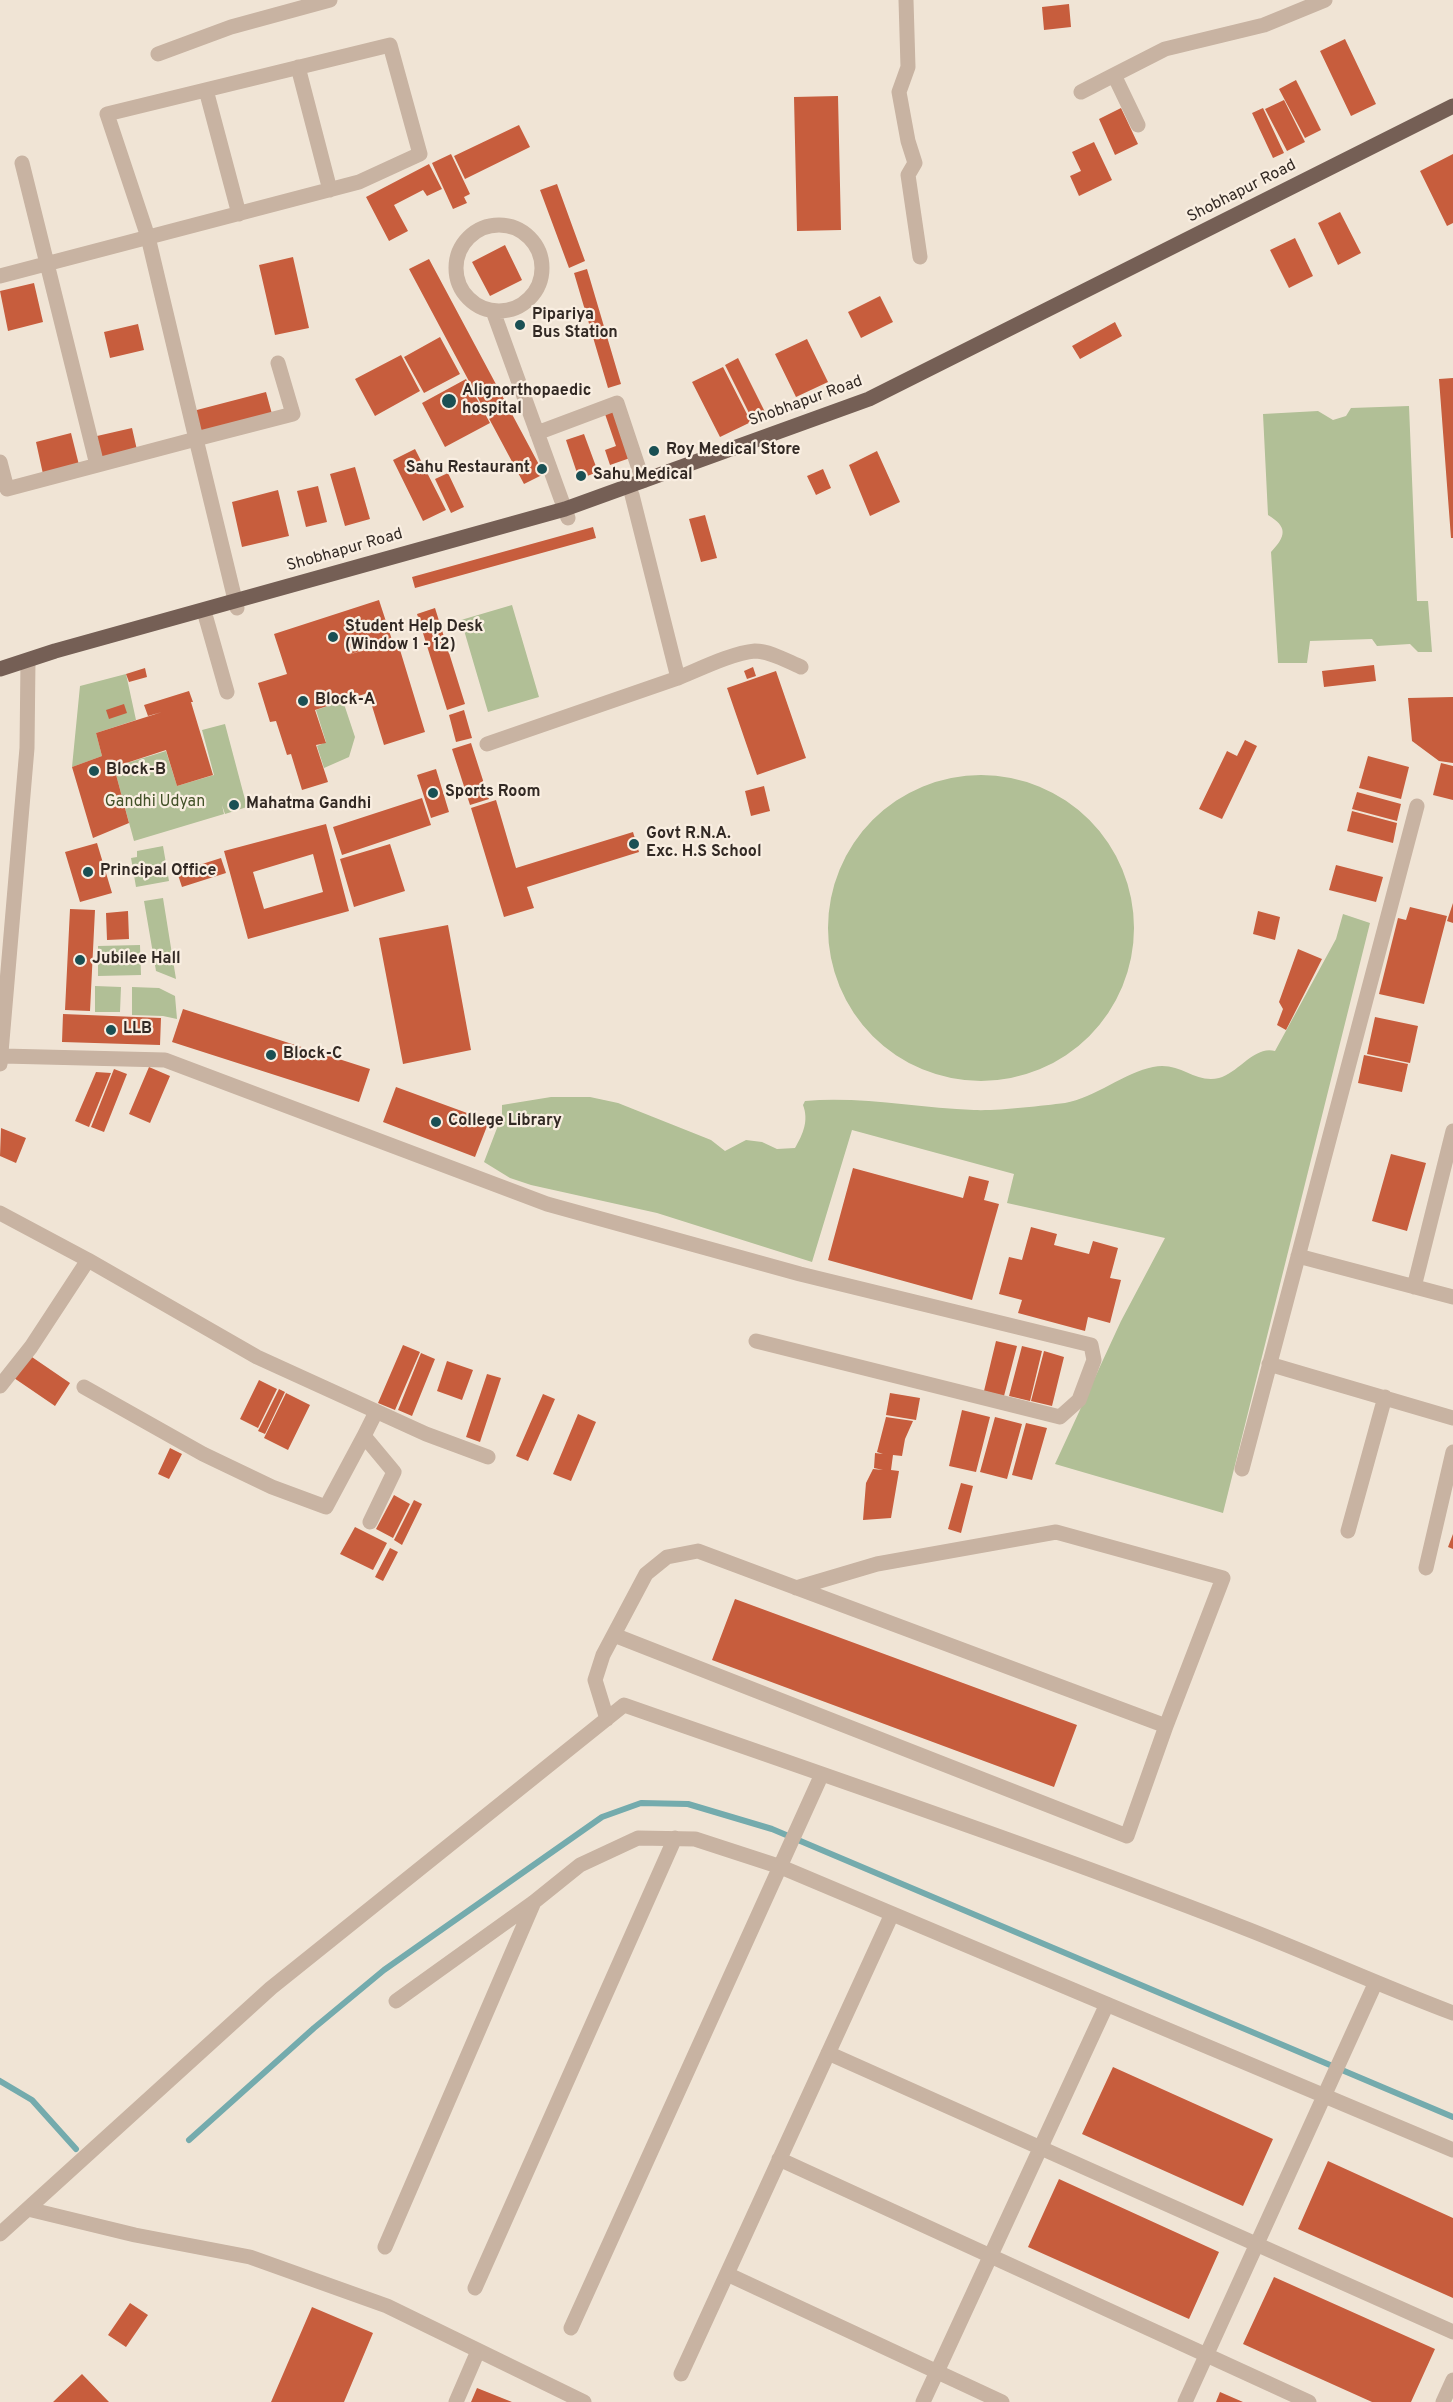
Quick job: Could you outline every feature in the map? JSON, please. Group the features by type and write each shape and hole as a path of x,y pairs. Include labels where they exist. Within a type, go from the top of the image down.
{"main road":[{"name":"Shobhapur Road","path":"567,513 643,481 869,399 1453,106"},
{"name":"Shobhapur Road","path":"0,669 55,651 633,495 871,407 1453,115"},
{"name":"Shobhapur Road","path":"28,661 57,658 206,618 236,604"}],"street":[{"path":"158,54 231,27 330,0"},
{"path":"906,0 908,67 899,92 908,141 915,163 908,175 920,257"},
{"path":"1082,92 1165,49 1264,25 1319,1"},
{"path":"0,276 148,237 239,214 359,182 420,154 390,45 107,114 148,237 236,604"},
{"path":"298,67 330,190"},
{"path":"1114,75 1138,125"},
{"path":"206,90 239,214"},
{"path":"22,163 97,465"},
{"path":"502,225 521,232 536,246 541,258 542,272 535,291 521,305 508,311 493,311 467,298 456,271 458,256 465,243 475,233 502,225"},
{"path":"493,311 567,513"},
{"path":"0,462 7,489 293,414 278,363"},
{"path":"537,433 617,403 643,481"},
{"path":"633,495 678,678"},
{"path":"206,618 227,693"},
{"path":"487,744 756,651 801,666"},
{"path":"28,661 27,748 1,1061 165,1060 547,1204 800,1274 1091,1345 1094,1360 1079,1400 1060,1417 756,1341"},
{"path":"1242,1468 1418,806"},
{"path":"1414,1287 1448,1172 1453,1131"},
{"path":"0,1213 88,1260 257,1357 426,1434 488,1457"},
{"path":"1298,1256 1453,1297"},
{"path":"0,1386 31,1347 88,1260"},
{"path":"1269,1364 1453,1418"},
{"path":"84,1387 213,1458 272,1487 326,1507 376,1412"},
{"path":"1348,1531 1384,1397"},
{"path":"364,1436 394,1472 370,1522"},
{"path":"1426,1568 1453,1452"},
{"path":"614,1635 1127,1836 1166,1726 1223,1578 1056,1532 877,1564 796,1588"},
{"path":"607,1719 595,1680 603,1655 646,1574 667,1557 698,1551 1166,1726"},
{"path":"0,2234 271,1988 624,1705 950,1819 1249,1930 1375,1984 1453,2013"},
{"path":"571,2328 822,1774"},
{"path":"396,2001 534,1902 580,1865 638,1838 695,1839 781,1867 1453,2150"},
{"path":"475,2288 675,1838"},
{"path":"385,2247 534,1902"},
{"path":"681,2374 892,1914"},
{"path":"1185,2402 1375,1984"},
{"path":"923,2402 1107,2004"},
{"path":"828,2053 1453,2332"},
{"path":"779,2159 1309,2402"},
{"path":"28,2209 135,2235 250,2257 387,2306 584,2402"},
{"path":"727,2274 1002,2402"},
{"path":"456,2402 478,2350"},
{"path":"1443,2402 1453,2380"}],"green space":[{"path":"1409,406 1417,601 1428,601 1432,652 1418,652 1410,644 1377,646 1372,639 1310,641 1307,663 1278,663 1271,552 1280,541 1283,532 1279,524 1268,515 1263,414 1318,411 1333,420 1346,416 1351,408"},
{"path":"512,605 539,697 488,712 461,620"},
{"path":"126,674 136,720 96,733 102,756 72,767 80,686"},
{"path":"343,701 355,737 349,757 324,768 317,746 326,742 316,710"},
{"name":"Gandhi Udyan","path":"225,724 247,807 225,814 222,805 224,814 134,841 114,767 166,751 177,786 214,775 202,730"},
{"path":"966,775 996,775 1025,781 1053,793 1078,810 1099,831 1123,869 1134,913 1134,943 1123,987 1108,1013 1089,1036 1066,1055 1040,1070 996,1081 966,1081 937,1075 909,1063 884,1046 863,1025 846,1000 834,972 828,943 828,913 834,884 846,856 863,831 884,810 909,793 937,781"},
{"path":"163,846 169,881 136,887 131,858 137,857 137,851"},
{"path":"163,898 176,979 156,971 144,901"},
{"path":"1343,914 1370,923 1223,1513 1055,1464 1121,1321 1165,1238 1007,1203 1014,1174 852,1130 812,1262 657,1213 531,1185 510,1178 484,1162 502,1115 502,1105 551,1097 590,1097 618,1103 711,1140 725,1151 746,1140 762,1142 777,1149 795,1148 804,1127 803,1105 805,1101 847,1100 953,1109 995,1110 1065,1103 1153,1067 1171,1067 1202,1078 1219,1078 1260,1052 1275,1051 1336,939"},
{"path":"140,945 141,975 98,976 98,946"},
{"path":"95,986 121,987 120,1012 95,1012"},
{"path":"132,987 159,988 175,996 177,1019 132,1015"}],"building":[{"path":"1069,4 1071,27 1044,30 1042,7"},
{"path":"1345,39 1376,104 1351,116 1320,51"},
{"path":"1296,80 1321,130 1305,138 1279,89"},
{"path":"838,96 841,230 797,231 794,97"},
{"path":"1284,100 1305,142 1287,151 1265,109"},
{"path":"1121,108 1138,144 1115,155 1099,119"},
{"path":"1263,108 1284,153 1273,158 1252,113"},
{"path":"519,125 530,147 465,179 454,156"},
{"path":"1094,142 1112,180 1079,196 1070,176 1081,171 1072,152"},
{"path":"451,154 470,194 464,197 467,203 453,209 432,163"},
{"path":"1453,154 1453,223 1447,226 1420,171"},
{"path":"429,164 442,189 427,196 423,190 394,205 408,231 389,241 366,197"},
{"path":"557,184 585,261 569,268 540,190"},
{"path":"1340,212 1361,253 1338,265 1318,223"},
{"path":"1295,238 1313,276 1289,288 1270,250"},
{"path":"505,245 522,280 490,296 472,262"},
{"path":"293,257 309,328 275,335 259,265"},
{"path":"429,259 544,474 524,484 409,269"},
{"path":"587,269 621,384 608,388 574,273"},
{"path":"34,283 43,322 8,331 0,291"},
{"path":"880,296 893,322 861,338 848,312"},
{"path":"1115,322 1122,336 1080,359 1072,346"},
{"path":"138,324 144,350 110,358 104,332"},
{"path":"440,337 460,374 424,393 404,357"},
{"path":"807,339 828,382 796,397 775,354"},
{"path":"401,355 420,391 375,416 355,379"},
{"path":"738,358 766,414 753,421 725,365"},
{"path":"723,367 751,422 720,437 692,382"},
{"path":"1453,378 1453,538 1451,538 1439,379"},
{"path":"466,379 490,423 445,447 422,403"},
{"path":"266,392 272,414 198,432 193,411"},
{"path":"615,411 630,458 610,465 605,450 616,446 605,414"},
{"path":"132,428 137,450 102,459 97,436"},
{"path":"71,433 79,465 43,474 36,442"},
{"path":"584,434 598,472 579,479 566,440"},
{"path":"415,449 446,510 423,521 393,460"},
{"path":"877,451 900,502 870,516 849,465"},
{"path":"355,467 370,519 345,526 330,474"},
{"path":"823,469 831,488 816,495 807,476"},
{"path":"448,473 464,507 451,513 435,479"},
{"path":"318,486 327,522 306,527 297,491"},
{"path":"278,490 289,536 242,547 232,502"},
{"path":"705,515 717,558 701,562 689,519"},
{"path":"593,527 596,538 415,588 412,577"},
{"name":"Block-A","path":"379,600 392,640 348,655 397,640 425,732 384,745 368,693 315,710 326,743 316,745 328,782 302,790 291,754 287,755 276,721 270,722 258,683 287,674 274,634"},
{"path":"435,608 465,704 447,710 417,614"},
{"path":"1374,665 1376,681 1324,687 1322,671"},
{"path":"753,667 756,676 747,679 744,671"},
{"path":"145,668 147,677 129,682 126,674"},
{"path":"776,671 806,758 757,775 727,688"},
{"name":"Block-B","path":"189,691 213,775 177,786 166,750 114,767 129,823 93,838 72,767 102,756 96,733 162,712 148,716 144,705"},
{"path":"1453,697 1453,763 1439,761 1412,741 1408,698"},
{"path":"124,704 127,713 109,719 106,710"},
{"path":"464,710 472,738 456,742 449,715"},
{"path":"1245,740 1257,746 1222,819 1199,809 1227,751 1237,756"},
{"path":"471,743 489,799 470,805 452,749"},
{"path":"1368,756 1409,767 1401,799 1359,788"},
{"path":"1441,763 1453,766 1453,800 1433,795"},
{"name":"Sports Room","path":"436,769 449,812 431,818 417,775"},
{"path":"764,786 770,811 751,816 745,791"},
{"path":"1357,792 1401,804 1397,821 1352,809"},
{"path":"422,798 431,825 342,855 333,827"},
{"path":"496,800 516,868 633,832 639,852 527,887 534,908 504,917 471,808"},
{"path":"1352,811 1397,823 1393,843 1347,831"},
{"path":"326,824 349,911 248,939 224,851","holes":["313,854 323,892 264,909 253,872"]},
{"name":"Principal Office","path":"97,843 112,893 80,902 65,852"},
{"path":"390,844 405,891 354,907 340,859"},
{"path":"221,858 226,873 182,887 177,872"},
{"path":"1336,865 1383,877 1376,902 1329,890"},
{"path":"1453,903 1453,923 1447,921"},
{"path":"1410,907 1447,916 1424,1004 1379,994 1398,918 1406,920"},
{"name":"Jubilee Hall","path":"70,909 95,910 90,1011 65,1010"},
{"path":"128,911 129,939 107,940 106,913"},
{"path":"1258,911 1280,917 1275,940 1253,934"},
{"path":"448,925 471,1050 403,1064 379,938"},
{"path":"1298,949 1322,959 1286,1030 1277,1025 1283,1009 1279,1002"},
{"name":"Block-C","path":"183,1009 370,1069 359,1102 172,1042"},
{"name":"LLB","path":"63,1014 161,1018 160,1045 62,1042"},
{"path":"1375,1017 1418,1026 1410,1063 1367,1054"},
{"path":"1364,1055 1408,1064 1402,1092 1358,1083"},
{"path":"149,1067 170,1076 150,1123 129,1114"},
{"path":"114,1069 127,1074 104,1132 91,1127"},
{"path":"96,1072 111,1073 89,1127 75,1121"},
{"name":"College Library","path":"396,1087 489,1121 475,1157 383,1122"},
{"path":"1,1128 26,1138 16,1163 0,1156"},
{"path":"1391,1154 1426,1163 1407,1231 1372,1221"},
{"path":"853,1168 963,1198 969,1176 989,1181 984,1200 999,1204 972,1300 828,1260"},
{"path":"1031,1227 1057,1234 1054,1245 1089,1254 1093,1241 1118,1248 1110,1278 1121,1280 1110,1323 1088,1317 1085,1331 1018,1313 1022,1300 999,1294 1009,1257 1022,1260"},
{"path":"996,1341 1017,1346 1004,1396 984,1391"},
{"path":"403,1345 420,1352 395,1410 378,1403"},
{"path":"1022,1346 1042,1351 1030,1401 1009,1396"},
{"path":"1044,1351 1064,1357 1052,1406 1031,1401"},
{"path":"421,1353 435,1359 412,1416 398,1410"},
{"path":"29,1355 70,1383 55,1406 14,1378"},
{"path":"447,1361 473,1370 462,1400 437,1391"},
{"path":"487,1374 501,1378 480,1442 466,1437"},
{"path":"259,1380 277,1389 258,1428 240,1419"},
{"path":"279,1389 285,1392 265,1434 258,1431"},
{"path":"286,1393 310,1405 288,1450 264,1438"},
{"path":"890,1393 920,1398 916,1420 886,1415"},
{"path":"543,1394 555,1399 528,1461 516,1456"},
{"path":"962,1410 990,1417 976,1472 949,1466"},
{"path":"578,1414 596,1422 571,1481 553,1474"},
{"path":"886,1417 913,1421 905,1439 902,1456 893,1455 891,1470 899,1471 891,1518 863,1520 866,1483 873,1469 883,1470 874,1468 875,1453 883,1454 877,1452"},
{"path":"995,1417 1022,1424 1007,1479 980,1472"},
{"path":"1026,1423 1047,1428 1032,1480 1012,1475"},
{"path":"170,1448 182,1454 169,1479 158,1474"},
{"path":"961,1483 973,1486 961,1533 948,1529"},
{"path":"394,1495 410,1504 393,1538 376,1529"},
{"path":"414,1500 422,1504 402,1545 394,1540"},
{"path":"355,1527 387,1543 373,1570 340,1554"},
{"path":"1453,1534 1453,1549 1448,1547"},
{"path":"390,1548 398,1552 383,1581 375,1577"},
{"path":"735,1599 1077,1725 1054,1787 712,1660"},
{"path":"1113,2067 1273,2139 1243,2206 1082,2134"},
{"path":"1328,2161 1453,2218 1453,2298 1298,2229"},
{"path":"1059,2179 1219,2252 1189,2319 1028,2247"},
{"path":"1274,2277 1435,2349 1411,2402 1372,2402 1243,2344"},
{"path":"130,2303 148,2315 126,2347 108,2335"},
{"path":"312,2307 373,2333 344,2402 271,2402"},
{"path":"82,2374 109,2402 53,2402"},
{"path":"477,2388 512,2402 471,2402"},
{"path":"1220,2392 1243,2402 1216,2402"}],"waterway":[{"path":"189,2140 314,2028 384,1970 602,1817 641,1803 688,1804 772,1829 1453,2117"},
{"path":"0,2081 32,2100 76,2149"}],"place":[{"name":"Pipariya Bus Station","path":"520,325"},
{"name":"Alignorthopaedic hospital","path":"449,401"},
{"name":"Roy Medical Store","path":"654,451"},
{"name":"Sahu Restaurant","path":"542,469"},
{"name":"Sahu Medical","path":"581,476"},
{"name":"Student Help Desk (Window 1 - 12)","path":"333,637"},
{"name":"Block-A","path":"303,701"},
{"name":"Block-B","path":"94,771"},
{"name":"Sports Room","path":"433,793"},
{"name":"Mahatma Gandhi","path":"234,805"},
{"name":"Govt R.N.A. Exc. H.S School","path":"634,844"},
{"name":"Principal Office","path":"88,872"},
{"name":"Jubilee Hall","path":"80,960"},
{"name":"LLB","path":"111,1030"},
{"name":"Block-C","path":"271,1055"},
{"name":"College Library","path":"436,1122"}]}
